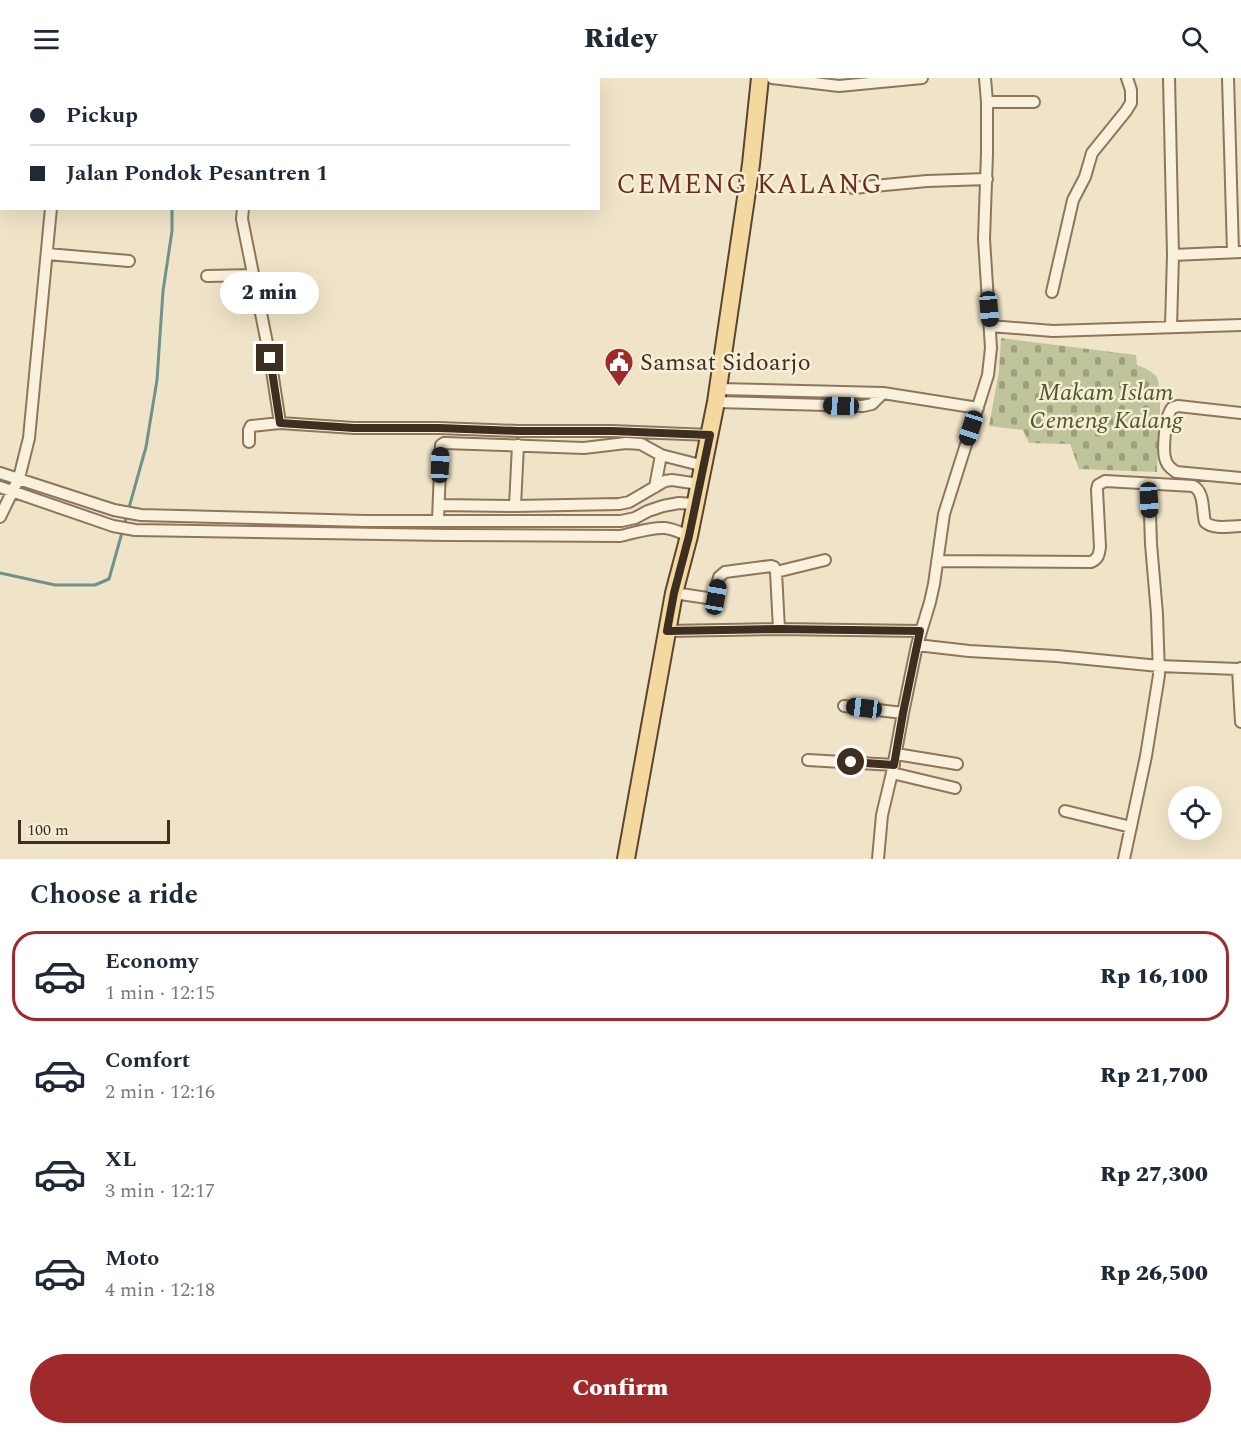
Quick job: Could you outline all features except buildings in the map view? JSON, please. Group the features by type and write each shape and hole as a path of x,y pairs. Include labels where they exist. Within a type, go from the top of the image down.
{"main road":[{"path":"626,859 674,593 689,536 717,396 751,164 760,78"}],"street":[{"path":"772,78 838,82 922,78"},
{"path":"878,859 882,815 920,631 930,602 944,514 988,375 991,348 984,239 987,179 985,78"},
{"path":"1052,292 1073,200 1085,177 1092,153 1131,103 1131,90 1127,78"},
{"path":"1168,78 1173,255 1171,327"},
{"path":"1173,255 1237,252 1228,78"},
{"path":"987,102 1034,102"},
{"path":"853,188 927,181 987,179"},
{"path":"0,517 19,478 29,438 51,210"},
{"path":"243,210 242,219 270,358 280,423"},
{"path":"47,254 129,261"},
{"path":"207,276 254,275"},
{"path":"990,326 1048,331 1241,325"},
{"path":"717,396 883,393 978,408"},
{"path":"1241,413 1178,406 1172,408 1166,419 1164,455 1169,467 1176,472 1241,478"},
{"path":"249,442 251,426 280,423 354,428 612,431 710,435"},
{"path":"447,535 439,505 441,445 444,443 584,448 626,443 641,444 661,455 704,466"},
{"path":"515,506 518,445"},
{"path":"655,487 661,455"},
{"path":"0,473 114,510 141,515 365,521 621,521 635,518 663,506 695,504"},
{"path":"439,505 619,504 629,502 668,480 699,484"},
{"path":"937,561 1090,562 1096,560 1100,547 1097,490 1101,482 1109,480 1197,487 1201,496 1205,522 1216,527 1241,526"},
{"path":"1124,859 1158,692 1157,614 1149,484"},
{"path":"0,487 113,526 135,530 620,536 664,528 689,536"},
{"path":"184,516 184,532"},
{"path":"365,521 365,534"},
{"path":"776,572 825,560"},
{"path":"674,593 714,599 719,577 725,572 771,566 776,569 779,629"},
{"path":"667,631 779,629 920,631"},
{"path":"917,645 1159,666 1239,668 1241,723"},
{"path":"844,706 903,713"},
{"path":"808,760 957,764"},
{"path":"894,764 955,788"},
{"path":"1065,811 1131,827"}],"green space":[{"name":"Makam Islam Cemeng Kalang","path":"1001,338 1136,355 1137,365 1153,373 1159,385 1157,472 1079,469 1070,444 1029,443 1023,430 989,426 999,371"}],"waterway":[{"path":"0,573 55,585 95,585 109,579 146,447 157,380 163,291 172,231 172,210"}],"place":[{"name":"Samsat Sidoarjo","path":"619,388"}],"district":[{"name":"CEMENG KALANG","path":"750,184"}],"route":[{"path":"270,358 280,423 354,428 612,431 710,435 667,631 779,629 920,631 894,765 851,762"}]}
